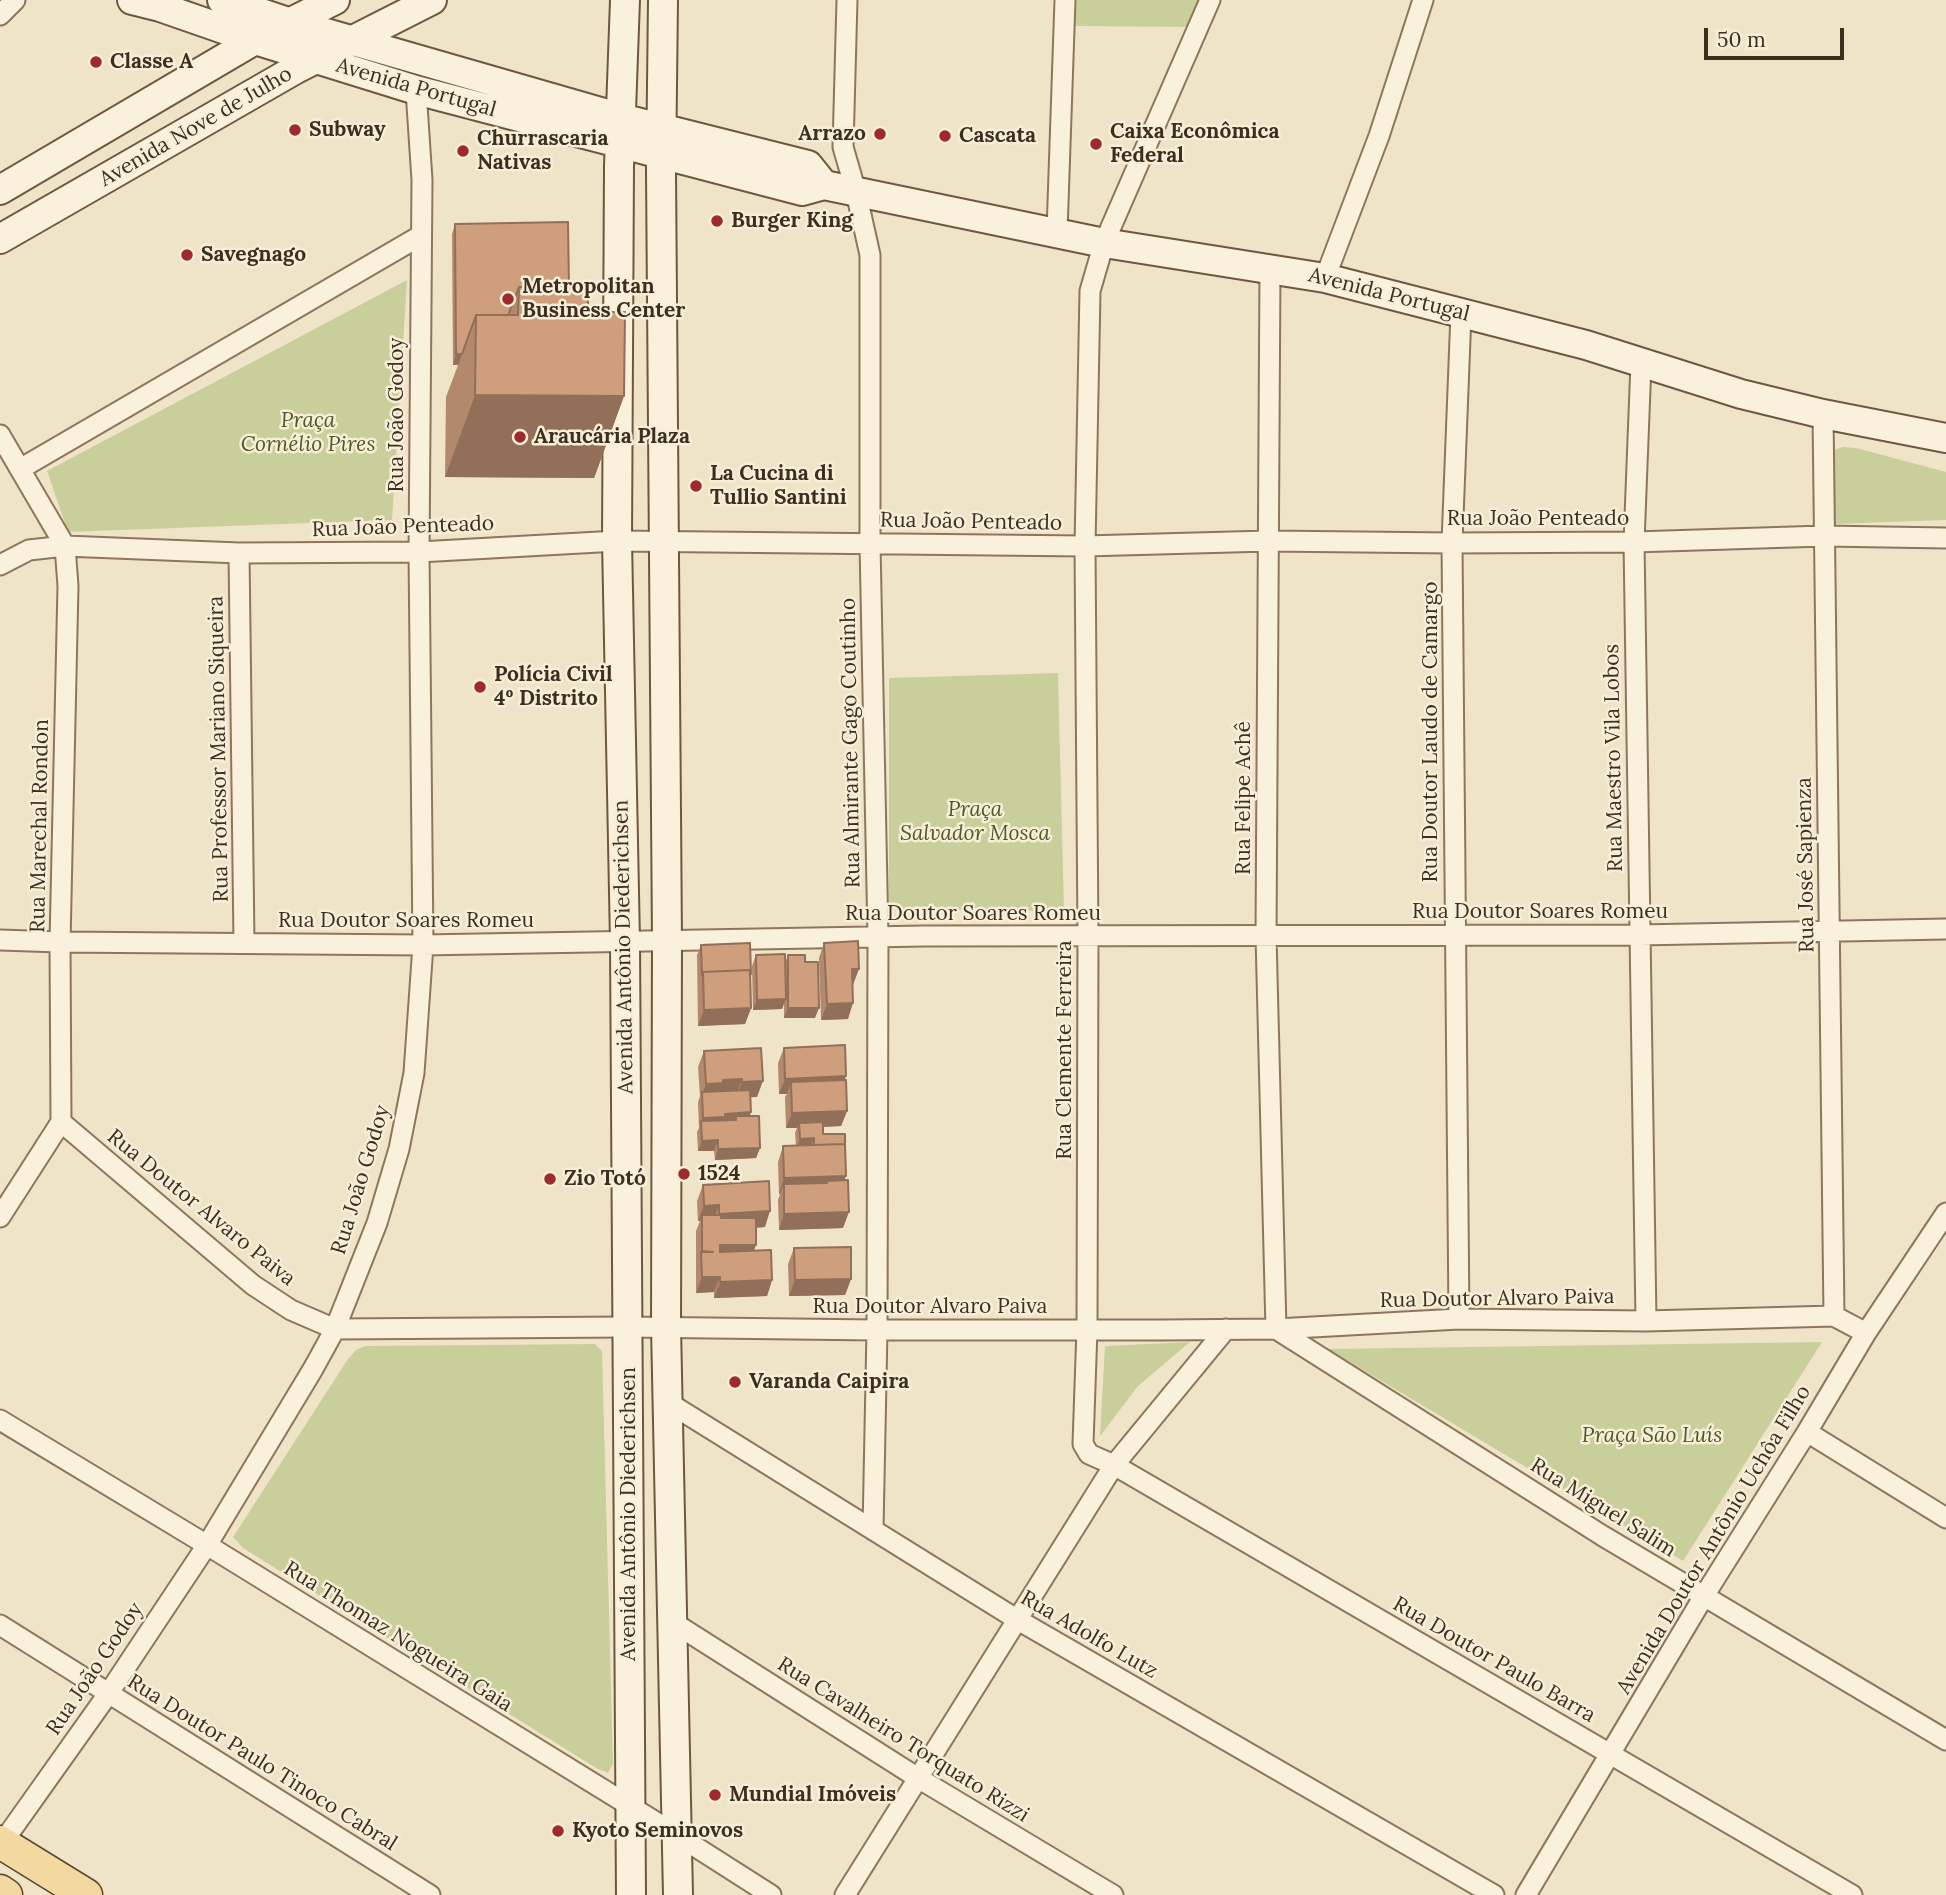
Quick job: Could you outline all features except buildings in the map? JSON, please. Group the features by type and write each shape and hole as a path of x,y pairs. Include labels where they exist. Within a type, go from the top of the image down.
{"main road":[{"name":"Avenida Portugal","path":"132,0 416,90 621,131"},
{"name":"Avenida Portugal","path":"222,0 661,142 802,191 824,185 1104,243 1325,278 1586,345 1741,394 1824,414 1946,438"},
{"name":"Avenida Nove de Julho","path":"0,190 255,40 335,0"},
{"name":"Avenida Nove de Julho","path":"0,239 316,59 432,0"},
{"name":"Avenida Antônio Diederichsen","path":"625,0 617,541 625,942 631,1895"},
{"name":"Avenida Antônio Diederichsen","path":"663,0 661,142 667,941 666,1327 678,1895"},
{"path":"1,1844 86,1895"},
{"path":"0,1891 6,1895"}],"street":[{"path":"0,15 15,0"},
{"name":"Rua Almirante Gago Coutinho","path":"847,0 843,147 870,255 870,544 878,937 877,1330 873,1530"},
{"path":"1056,232 1065,0"},
{"path":"1104,243 1210,0"},
{"path":"1325,278 1379,136 1423,0"},
{"name":"Rua João Godoy","path":"1,1844 108,1693 207,1545 335,1329 377,1223 399,1149 414,1073 423,945 419,552 422,180 416,90"},
{"path":"20,469 421,236"},
{"name":"Rua Clemente Ferreira","path":"1104,243 1090,291 1085,546 1088,937 1087,1329 1083,1444 1090,1454 1114,1465"},
{"name":"Rua Felipe Achê","path":"1270,268 1266,936 1276,1329"},
{"name":"Rua Doutor Laudo de Camargo","path":"1459,1319 1452,543 1461,313"},
{"name":"Rua Maestro Vila Lobos","path":"1641,363 1634,542 1646,1321"},
{"name":"Rua José Sapienza","path":"1824,414 1834,1316"},
{"name":"Rua Marechal Rondon","path":"0,435 65,547 68,586 60,942 61,1122"},
{"name":"Rua João Penteado","path":"0,565 29,550 65,547 239,553 419,552 617,541 1085,546 1268,541 1452,543 1634,542 1824,536 1946,538"},
{"name":"Rua Professor Mariano Siqueira","path":"239,553 244,943"},
{"name":"Rua Doutor Soares Romeu","path":"0,940 423,945 878,937 1639,935 1946,929"},
{"path":"0,1217 61,1122"},
{"name":"Rua Doutor Alvaro Paiva","path":"61,1122 253,1285 291,1310 335,1329 627,1326 877,1330 1276,1329 1459,1319 1646,1321 1834,1316 1866,1333"},
{"name":"Avenida Doutor Antônio Uchôa Filho","path":"1526,1895 1704,1596 1866,1333 1946,1213"},
{"path":"845,1895 1114,1465 1226,1329"},
{"name":"Rua Miguel Salim","path":"1276,1329 1603,1536 1946,1740"},
{"name":"Rua Adolfo Lutz","path":"668,1403 1017,1620 1494,1895"},
{"name":"Rua Thomaz Nogueira Gaia","path":"0,1420 207,1545 771,1895"},
{"path":"1807,1432 1946,1518"},
{"name":"Rua Doutor Paulo Barra","path":"1114,1465 1852,1895"},
{"name":"Rua Cavalheiro Torquato Rizzi","path":"671,1621 918,1778 1113,1895"},
{"name":"Rua Doutor Paulo Tinoco Cabral","path":"0,1625 430,1895"}],"green space":[{"path":"1075,0 1206,0 1195,27 1075,26"},
{"name":"Praça Cornélio Pires","path":"407,280 392,520 68,532 47,471"},
{"path":"1843,447 1946,472 1946,520 1834,524 1834,450"},
{"name":"Praça Salvador Mosca","path":"1058,673 1064,911 889,909 889,678"},
{"path":"1190,1342 1138,1386 1100,1436 1105,1346"},
{"name":"Praça São Luís","path":"1822,1342 1683,1561 1328,1349"},
{"path":"595,1344 602,1351 613,1764 608,1773 243,1548 233,1537 356,1350 365,1346"}],"place":[{"name":"Classe A","path":"96,62"},
{"name":"Subway","path":"295,130"},
{"name":"Arrazo","path":"880,134"},
{"name":"Cascata","path":"945,136"},
{"name":"Caixa Econômica Federal","path":"1096,144"},
{"name":"Churrascaria Nativas","path":"463,151"},
{"name":"Burger King","path":"717,221"},
{"name":"Savegnago","path":"187,255"},
{"name":"Metropolitan Business Center","path":"508,299"},
{"name":"Araucária Plaza","path":"520,437"},
{"name":"La Cucina di Tullio Santini","path":"696,486"},
{"name":"Polícia Civil 4º Distrito","path":"480,687"},
{"name":"1524","path":"684,1174"},
{"name":"Zio Totó","path":"550,1179"},
{"name":"Varanda Caipira","path":"735,1382"},
{"name":"Mundial Imóveis","path":"715,1795"},
{"name":"Kyoto Seminovos","path":"558,1831"}]}
